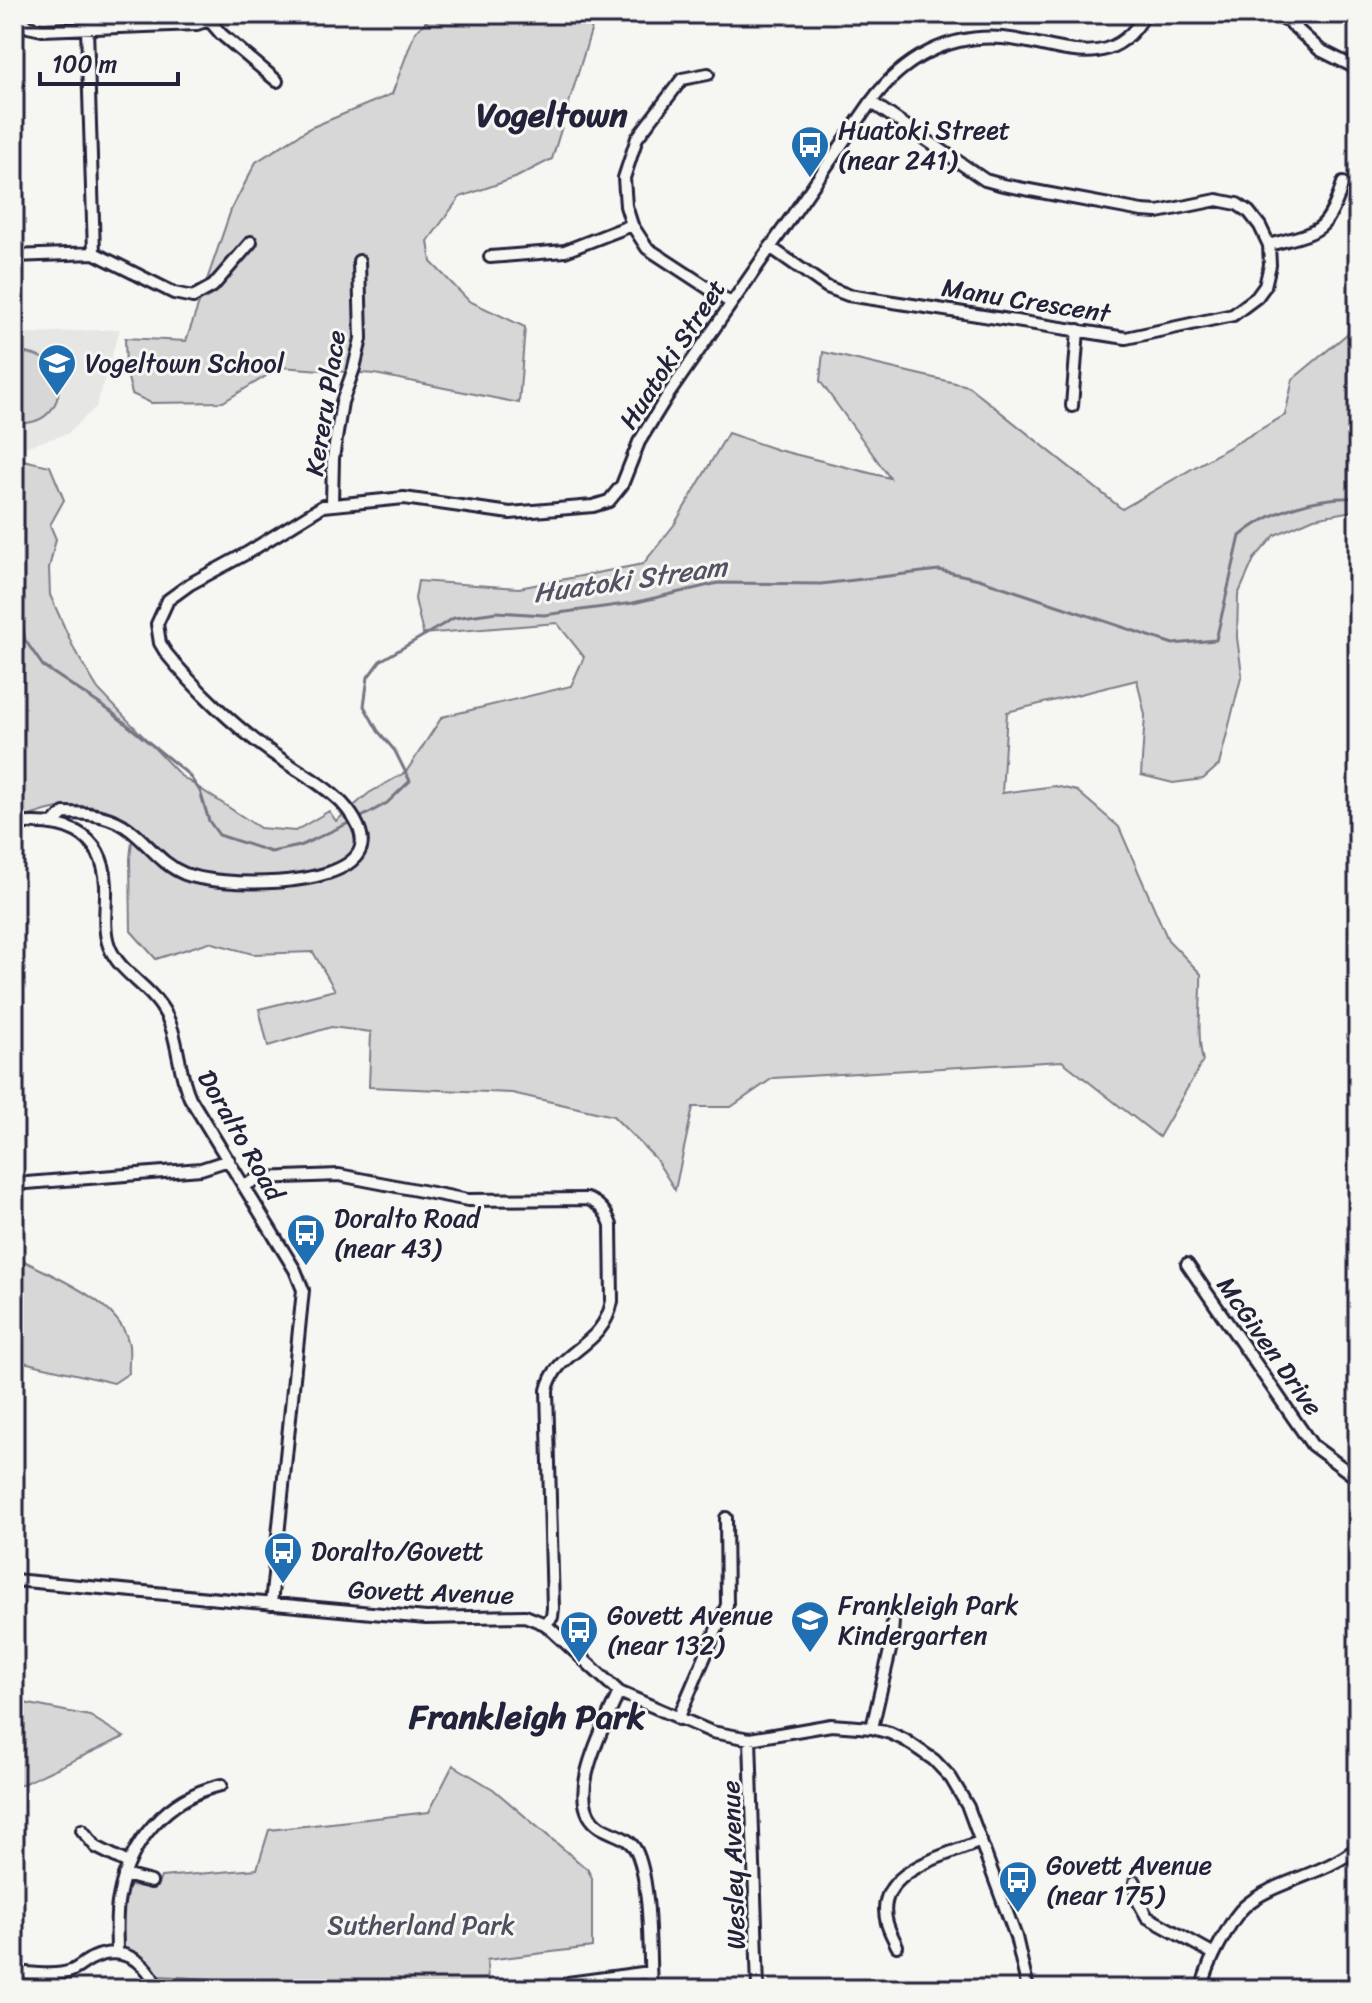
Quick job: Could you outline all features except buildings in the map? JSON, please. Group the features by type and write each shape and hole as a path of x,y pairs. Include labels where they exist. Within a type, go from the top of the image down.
{"street":[{"path":"15,14 20,22 34,29 188,25 212,17 221,34 277,81"},
{"name":"Huatoki Street","path":"14,824 53,823 64,813 108,817 130,830 159,859 186,874 246,881 296,879 345,867 358,854 362,841 360,832 342,804 257,742 166,653 160,643 157,624 162,607 176,592 247,553 302,517 332,504 404,498 510,513 593,506 609,501 622,485 649,425 883,85 924,52 942,45 980,38 1005,38 1069,52 1094,52 1109,48 1130,34 1145,14"},
{"path":"1273,14 1289,22 1320,50 1358,69"},
{"path":"87,28 94,253"},
{"path":"708,74 682,79 637,138 624,178 626,206 632,225 647,248 731,303"},
{"path":"871,102 985,180 1142,211 1158,212 1204,201 1227,201 1249,212 1269,245 1316,232 1326,225 1343,183"},
{"path":"490,257 565,251 632,225"},
{"path":"14,256 94,253 174,293 193,297 213,286 251,242"},
{"name":"Manu Crescent","path":"770,247 827,287 848,295 1126,338 1233,315 1257,297 1265,286 1270,265 1269,245"},
{"name":"Kereru Place","path":"332,504 333,458 342,402 361,339 359,261"},
{"path":"1072,406 1078,330"},
{"name":"Doralto Road","path":"53,823 83,835 96,847 105,872 108,944 122,969 161,1006 173,1033 182,1082 295,1270 303,1290 271,1604"},
{"path":"14,1184 201,1169 229,1160"},
{"path":"244,1186 259,1178 339,1175 468,1200 587,1199 607,1215 611,1225 610,1312 598,1334 554,1370 547,1390 553,1608 552,1617 545,1624"},
{"name":"McGiven Drive","path":"1187,1264 1312,1445 1358,1479"},
{"path":"678,1719 727,1605 726,1518"},
{"name":"Govett Avenue","path":"14,1580 426,1618 525,1616 545,1624 619,1692 712,1732 750,1739 822,1726 872,1728 905,1740 943,1769 968,1807 1016,1937 1028,1989"},
{"path":"872,1728 891,1646 893,1622"},
{"path":"619,1692 585,1778 583,1801 593,1821 622,1836 637,1853 648,1917 651,1989"},
{"name":"Wesley Avenue","path":"750,1739 758,1989"},
{"path":"117,1952 118,1899 128,1863 143,1837 169,1809 200,1790 221,1785"},
{"path":"82,1830 96,1847 128,1863"},
{"path":"897,1946 886,1922 886,1910 889,1898 901,1879 920,1864 981,1841"},
{"path":"1202,1989 1214,1954 1244,1907 1267,1893 1330,1866 1358,1847"},
{"path":"124,1875 151,1882"},
{"path":"1135,1882 1138,1901 1147,1917 1214,1954"},
{"path":"14,1972 61,1973 92,1958 117,1952 129,1956 146,1969 157,1989"},
{"path":"568,1983 650,1972"}],"shaded area":[{"name":"Vogeltown School","path":"120,329 96,407 67,434 14,450 14,334"}],"green space":[{"path":"434,14 596,14 552,159 515,178 460,197 428,241 431,262 469,301 525,327 519,403 375,374 281,367 223,402 151,403 132,394 126,370 125,338 186,341 231,210 256,162 310,128 392,94 415,32"},
{"path":"1358,325 1358,515 1352,511 1314,518 1275,535 1254,559 1238,595 1237,638 1242,674 1219,765 1203,779 1173,783 1141,775 1145,715 1137,680 1007,712 1002,793 1055,786 1077,791 1119,827 1168,940 1201,974 1203,1061 1159,1137 1062,1061 773,1078 731,1107 693,1107 675,1190 655,1158 613,1116 512,1093 369,1087 371,1032 331,1027 268,1046 259,1009 335,990 313,952 253,954 209,942 156,959 131,931 130,859 133,830 127,819 98,808 70,806 14,821 14,458 50,466 64,500 50,525 56,539 49,568 50,595 75,651 98,689 181,776 260,828 295,831 329,811 336,821 369,793 406,772 442,717 571,686 584,657 557,623 423,634 415,599 418,581 519,588 643,564 674,525 728,433 778,450 890,478 820,381 823,352 968,386 1122,509 1285,415 1293,379"},
{"path":"26,353 42,358 53,368 58,381 58,394 54,406 45,416 31,422 14,422 14,355"},
{"path":"14,1256 80,1290 111,1313 122,1326 128,1341 129,1373 114,1383 14,1360"},
{"path":"14,1701 90,1716 124,1737 14,1788"},
{"name":"Sutherland Park","path":"453,1765 493,1789 588,1870 592,1878 592,1947 487,1960 488,1989 246,1989 245,1981 160,1976 141,1955 123,1948 123,1902 129,1886 157,1887 161,1877 257,1869 269,1830 429,1812"}],"waterway":[{"name":"Huatoki Stream","path":"358,819 387,803 410,781 395,751 378,731 364,706 368,677 380,661 454,618 497,612 544,615 633,603 718,583 821,584 939,570 979,579 1173,644 1216,640 1240,536 1265,519 1295,506 1327,499 1358,498"},
{"name":"Huatoki Stream","path":"14,564 17,567 17,598 25,640 43,666 110,711 188,774 200,791 209,821 219,835 271,852 300,846 351,822"}],"place":[{"name":"Huatoki Street (near 241)","path":"810,179"},
{"name":"Vogeltown School","path":"57,397"},
{"name":"Doralto Road (near 43)","path":"306,1267"},
{"name":"Doralto/Govett","path":"283,1585"},
{"name":"Frankleigh Park Kindergarten","path":"810,1654"},
{"name":"Govett Avenue (near 132)","path":"579,1664"},
{"name":"Govett Avenue (near 175)","path":"1018,1914"}],"district":[{"name":"Vogeltown","path":"552,114"},
{"name":"Frankleigh Park","path":"527,1716"}]}
